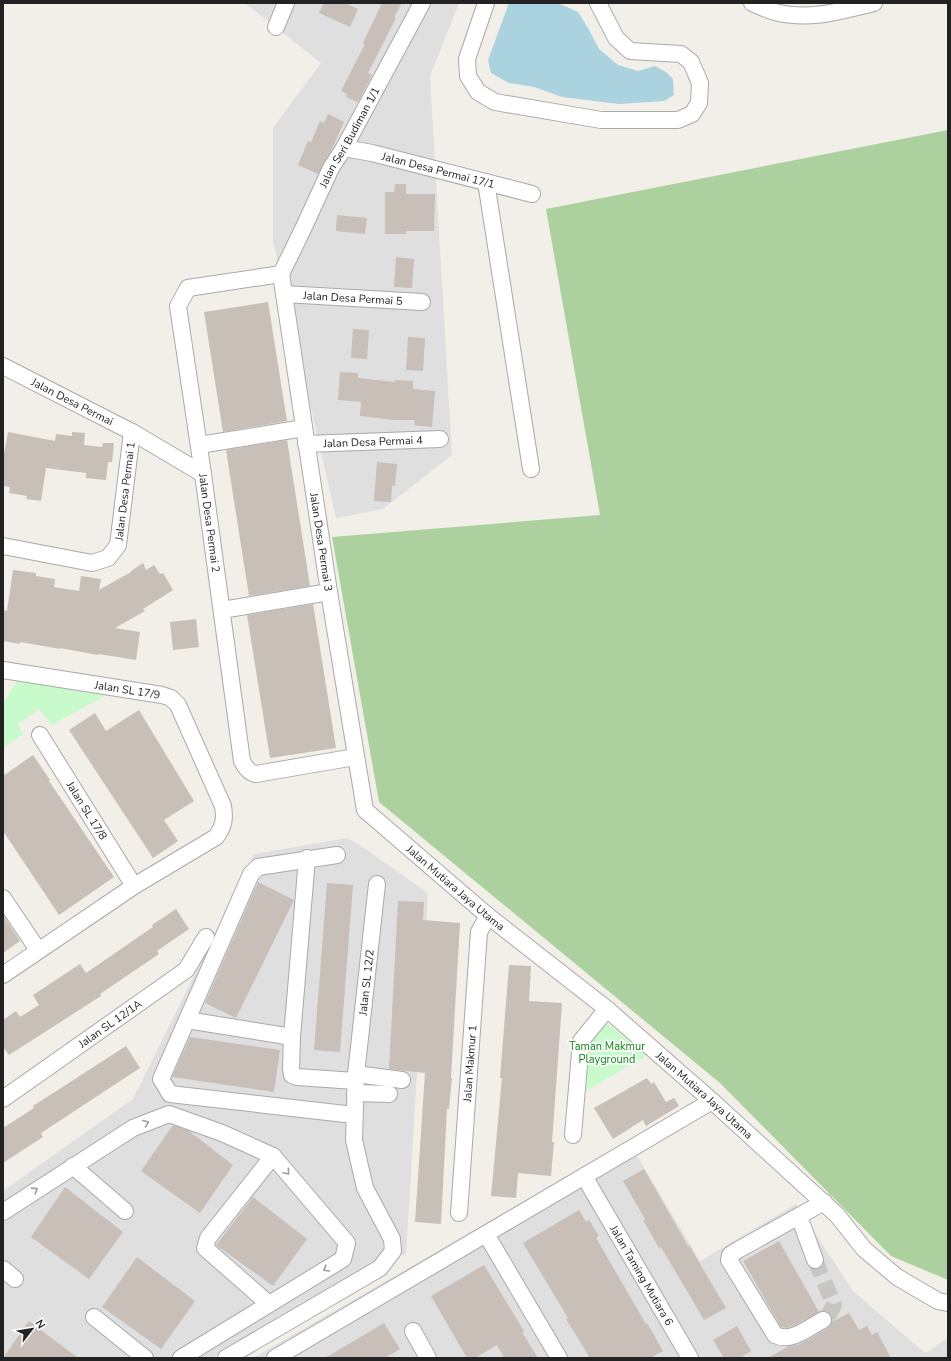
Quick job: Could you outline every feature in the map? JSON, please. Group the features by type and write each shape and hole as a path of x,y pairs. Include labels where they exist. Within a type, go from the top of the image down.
{"street":[{"path":"276,27 286,3"},
{"name":"Jalan Seri Budiman 1/1","path":"281,274 331,168 344,148 422,3"},
{"path":"486,3 467,59 468,76 478,92 495,102 601,120 678,120 692,114 699,103 700,83 692,62 681,54 630,51 616,38 598,3"},
{"path":"752,3 775,12 804,17 874,3"},
{"name":"Jalan Desa Permai 17/1","path":"344,148 532,194"},
{"path":"486,182 531,469"},
{"name":"Jalan Desa Permai 2","path":"281,274 188,288 178,306 199,445 242,761 248,770 256,774 355,758"},
{"name":"Jalan Desa Permai 3","path":"281,274 355,758 365,810"},
{"name":"Jalan Desa Permai 5","path":"284,294 422,302"},
{"name":"Jalan Desa Permai","path":"3,366 132,432 203,474"},
{"name":"Jalan Desa Permai 1","path":"3,546 92,562 108,558 118,545 132,432"},
{"name":"Jalan Desa Permai 4","path":"199,445 305,436 440,439"},
{"path":"222,610 329,592"},
{"name":"Jalan SL 17/9","path":"3,671 162,695 171,698 178,705 223,806 224,822 216,837 134,886"},
{"name":"Jalan SL 17/8","path":"40,736 134,886"},
{"name":"Jalan Mutiara Jaya Utama","path":"365,810 488,916 607,1010 712,1101 824,1202 837,1215 864,1250 897,1277 938,1301 948,1303"},
{"path":"337,855 307,858 258,867 252,874 161,1079 170,1094 354,1115"},
{"path":"307,858 292,1037 292,1075 297,1077 355,1083 402,1080"},
{"name":"Jalan SL 12/2","path":"226,1358 380,1268 393,1251 392,1239 365,1188 354,1140 355,1083 377,884"},
{"path":"3,975 134,886"},
{"path":"3,898 38,950"},
{"name":"Jalan Makmur 1","path":"459,1213 479,932 488,916"},
{"name":"Jalan SL 12/1A","path":"3,1100 186,970 206,938"},
{"path":"574,1135 581,1041 607,1010"},
{"path":"187,1020 292,1037"},
{"path":"355,1083 389,1094"},
{"path":"275,1358 291,1354 486,1234 712,1101"},
{"path":"3,1212 133,1128 169,1114 222,1133 274,1156 347,1243 343,1259 181,1358"},
{"path":"268,1304 205,1248 208,1238 274,1156"},
{"path":"73,1166 125,1211"},
{"name":"Jalan Taming Mutiara 6","path":"584,1176 690,1358"},
{"path":"822,1320 790,1338 782,1339 775,1336 729,1260 730,1255 738,1250 824,1202"},
{"path":"799,1216 815,1260"},
{"path":"486,1234 559,1358"},
{"path":"94,1317 145,1358"},
{"path":"412,1331 428,1358"}],"shaded area":[{"path":"245,3 459,3 430,76 452,455 383,509 336,518 273,241 273,128 321,63"},
{"path":"347,838 364,848 428,893 406,1254 378,1261 212,1358 3,1358 3,1191 133,1099 254,854"},
{"path":"628,1141 700,1261 796,1204 853,1291 925,1353 948,1338 948,1358 253,1358"}],"green space":[{"path":"948,130 948,1280 891,1256 720,1083 379,802 332,537 600,515 546,209"},
{"path":"19,678 106,695 52,725 39,709 18,724 23,734 3,748 3,703"},
{"name":"Taman Makmur Playground","path":"604,1021 647,1055 581,1094 585,1043"}],"water":[{"path":"509,3 558,3 578,12 599,49 618,65 638,71 655,66 666,72 673,79 674,95 664,101 619,104 562,97 534,87 509,83 491,73 488,60"}],"building":[{"path":"324,3 345,3 358,9 350,27 319,13"},
{"path":"382,3 402,3 368,73 372,75 358,102 346,97 347,94 341,91 365,44 363,43"},
{"path":"328,114 344,122 333,147 318,174 298,165 308,141 311,142 320,121 324,123"},
{"path":"395,184 406,184 406,194 435,194 434,231 406,231 406,234 385,234 385,192 394,192"},
{"path":"337,215 367,218 365,234 336,231"},
{"path":"396,257 414,259 412,288 394,287"},
{"path":"268,302 287,421 223,432 204,312"},
{"path":"353,329 369,330 367,359 351,358"},
{"path":"408,337 425,338 423,371 406,370"},
{"path":"340,372 358,373 358,378 395,382 395,380 413,381 413,389 435,391 432,427 414,425 415,420 394,420 360,416 361,402 338,400"},
{"path":"8,432 55,441 56,434 72,436 72,432 85,433 84,445 102,447 103,443 114,443 112,462 108,462 106,480 86,478 86,473 46,468 41,501 26,499 27,496 9,493 10,487 3,486 3,459"},
{"path":"287,440 310,586 249,596 226,450"},
{"path":"377,462 397,464 395,486 392,486 391,502 374,501"},
{"path":"143,563 146,570 154,565 160,574 163,573 173,590 143,609 145,611 115,628 140,632 136,660 20,642 20,644 3,641 3,610 7,611 13,570 36,573 36,576 55,579 54,587 79,591 81,576 101,579 99,590 131,572"},
{"path":"313,604 336,748 270,758 247,615"},
{"path":"196,619 199,647 173,650 170,622"},
{"path":"139,710 194,801 164,820 178,841 153,858 69,730 95,713 106,731"},
{"path":"33,755 114,877 59,915 3,831 3,776"},
{"path":"258,882 294,900 236,1018 205,1003"},
{"path":"327,883 353,885 340,1052 314,1050"},
{"path":"398,901 424,902 423,920 460,923 452,1078 449,1109 447,1109 441,1224 415,1222 425,1073 389,1069"},
{"path":"176,909 189,929 157,951 159,954 100,994 101,996 9,1055 3,1047 3,1020 16,1011 20,1017 39,1005 33,995 80,964 86,973 153,927 152,925"},
{"path":"3,915 20,941 3,953"},
{"path":"509,965 531,966 529,1001 562,1003 551,1176 518,1173 516,1198 491,1196 502,1078 500,1078"},
{"path":"190,1037 280,1050 274,1092 172,1077"},
{"path":"126,1046 140,1068 41,1133 43,1137 3,1163 3,1128 34,1108 33,1106"},
{"path":"647,1078 651,1084 654,1082 666,1102 674,1098 679,1106 646,1126 643,1120 613,1139 594,1108"},
{"path":"173,1125 189,1131 233,1165 200,1213 141,1171"},
{"path":"644,1169 688,1246 689,1245 726,1308 704,1320 661,1247 659,1248 643,1220 645,1219 623,1181"},
{"path":"65,1187 123,1232 89,1279 31,1237"},
{"path":"253,1197 307,1239 273,1286 216,1245"},
{"path":"579,1210 586,1222 589,1220 599,1236 596,1238 663,1351 650,1358 590,1358 523,1243"},
{"path":"779,1241 819,1312 795,1325 786,1328 781,1327 743,1261"},
{"path":"137,1257 195,1301 161,1349 102,1307"},
{"path":"484,1265 524,1331 522,1332 538,1358 504,1358 497,1345 475,1358 467,1358 431,1296"},
{"path":"849,1313 859,1330 867,1326 872,1335 877,1332 891,1358 768,1358 789,1346 797,1345 810,1339 828,1328 832,1322"},
{"path":"29,1321 78,1358 3,1358"},
{"path":"384,1323 400,1349 385,1358 325,1358"},
{"path":"737,1326 751,1351 740,1358 724,1358 713,1340"}],"tunnel":[{"path":"815,1260 834,1305 829,1314 823,1320"}]}
